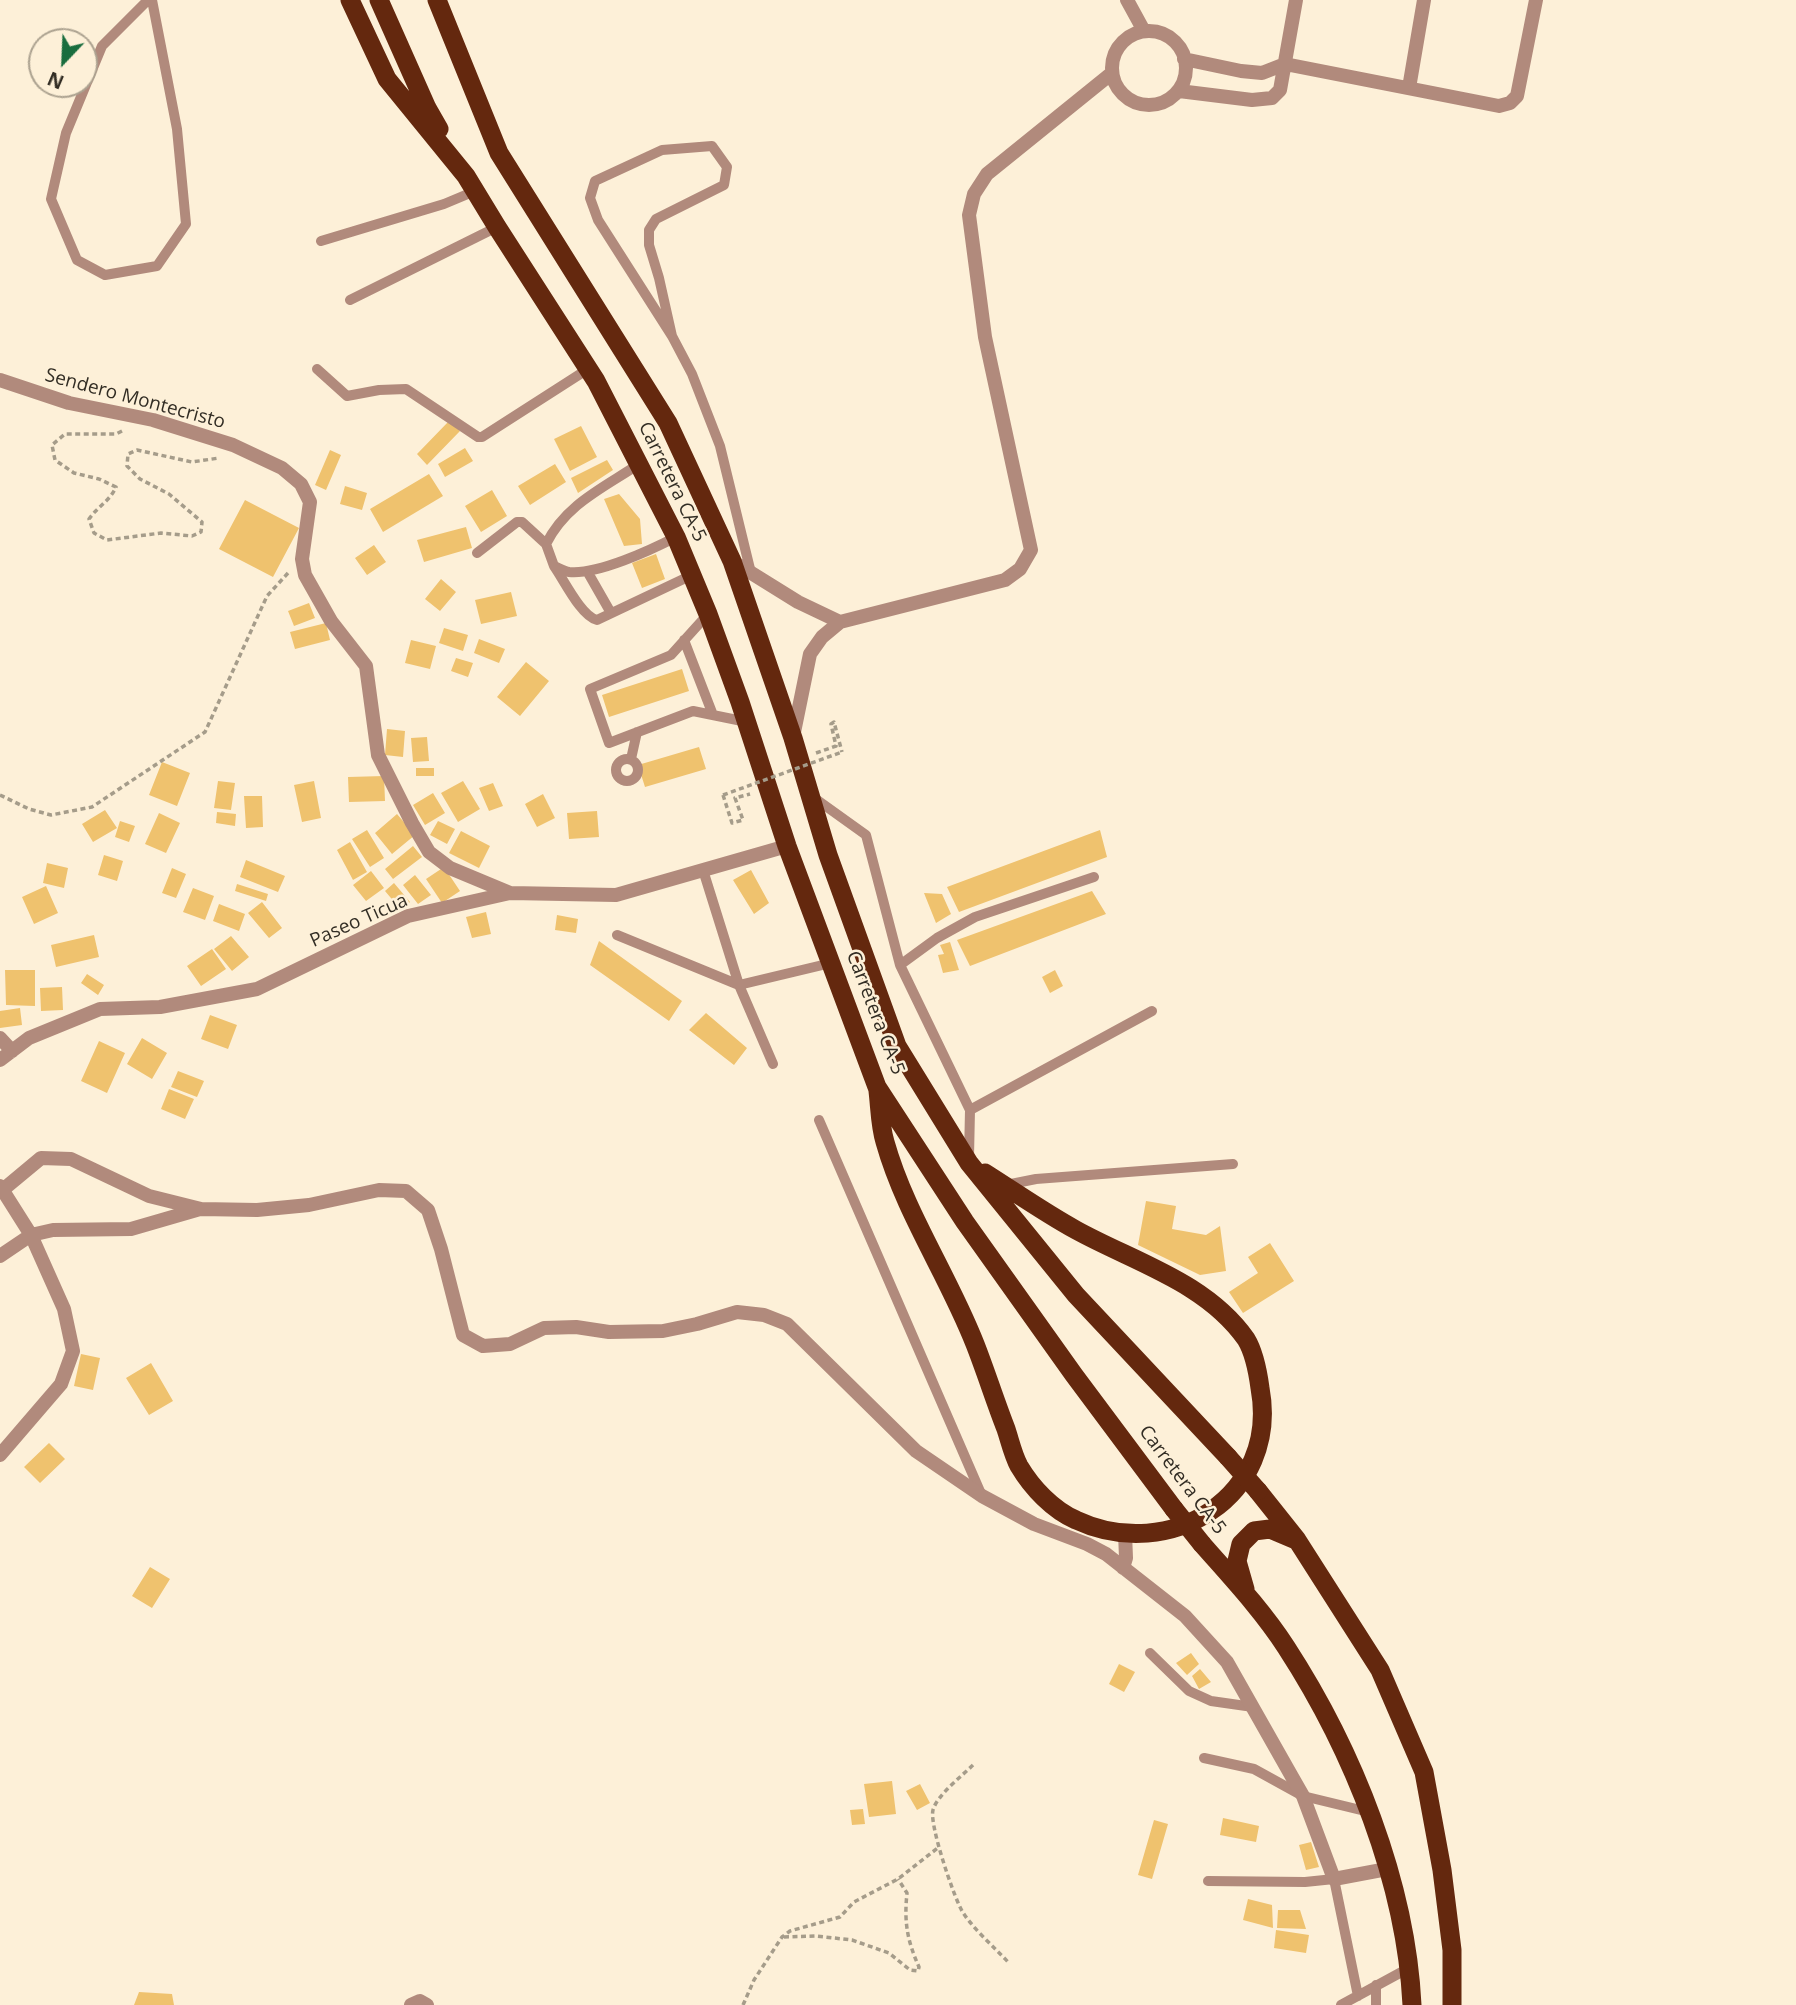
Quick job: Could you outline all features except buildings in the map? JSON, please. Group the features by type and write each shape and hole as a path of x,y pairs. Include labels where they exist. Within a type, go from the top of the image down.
{"highway":[{"name":"Carretera CA-5","path":"350,0 387,79 471,183 588,369 676,537 708,614 788,846 877,1087 965,1222 1074,1376 1174,1509 1286,1646 1323,1711 1369,1812 1387,1869 1409,1968 1412,2005"},
{"path":"379,0 427,108 471,183"},
{"name":"Carretera CA-5","path":"437,0 499,153 668,423 732,561 793,738 828,855 897,1046 969,1163 1076,1295 1258,1491 1297,1540 1380,1670 1424,1772 1442,1870 1452,1950 1452,2005"},
{"path":"445,0 449,26"},
{"path":"877,1087 884,1140 906,1199 974,1341 1019,1465 1042,1497 1074,1519 1110,1533 1149,1534 1184,1525 1217,1508 1244,1480 1259,1444 1264,1409 1248,1342 1221,1310 1188,1286 1075,1230 969,1163"},
{"path":"1246,1594 1237,1560 1241,1544 1254,1531 1270,1529 1297,1540"}],"street":[{"path":"1128,0 1144,31"},
{"path":"1179,91 1252,100 1272,98 1280,90 1296,0"},
{"path":"1409,89 1424,0"},
{"path":"1184,59 1262,73 1285,64 1499,106 1510,103 1517,96 1536,0"},
{"path":"1144,31 1159,32 1171,39 1181,50 1184,59 1185,78 1179,91 1168,100 1154,105 1140,104 1127,98 1117,86 1112,73 1113,58 1120,46 1130,36 1144,31"},
{"path":"793,738 810,654 822,637 840,622 1005,580 1020,569 1031,550 985,337 969,215 974,194 987,174 1112,73"},
{"name":"Sendero Montecristo","path":"0,380 69,403 153,420 233,445 282,468 301,484 310,502 302,559 312,591 331,621 366,666 378,755 412,823 429,852 450,868 510,893"},
{"path":"732,561 798,602 840,622"},
{"name":"Paseo Ticua","path":"6,1056 29,1038 100,1009 160,1007 257,989 408,916 510,893 616,895 788,846"},
{"path":"0,1038 6,1056"},
{"path":"0,1455 61,1384 72,1351 64,1309 31,1235 1,1189 41,1158 71,1159 149,1196 201,1209 257,1210 309,1205 379,1190 406,1191 428,1210 463,1335 483,1346 510,1344 544,1328 609,1332 663,1331 737,1312 764,1315 787,1324 916,1451 982,1496 1034,1524 1106,1554 1185,1616 1227,1662 1253,1707 1303,1796 1334,1879 1387,1869"},
{"path":"0,1256 31,1235 54,1230 131,1229 201,1209"},
{"path":"1124,1568 1125,1533"},
{"path":"411,2005 420,2001 428,2005"}],"lane":[{"path":"150,0 177,129 186,224 158,266 105,275 77,260 51,199 66,133 102,46 150,0"},
{"path":"672,336 649,245 649,230 656,219 724,185 727,167 712,146 662,150 595,181 590,198 598,220 672,336 692,374 720,446 751,573"},
{"path":"321,241 443,204 471,183"},
{"path":"350,300 497,227"},
{"path":"317,369 347,396 379,390 406,389 482,438 588,369"},
{"path":"546,544 554,529 587,495 639,464"},
{"path":"477,552 517,522 522,522 546,544 554,566 583,611 591,619 597,620 692,575"},
{"path":"554,566 568,572 587,571 650,550 676,537"},
{"path":"587,571 611,613"},
{"path":"631,759 638,768 637,773 629,780 619,777 590,689 671,655 708,614"},
{"path":"684,640 713,715"},
{"path":"608,743 694,711 747,722"},
{"path":"631,759 637,732"},
{"path":"617,766 625,759 631,759"},
{"path":"809,794 866,835 900,965 970,1110 969,1163"},
{"path":"703,870 739,985 772,1064"},
{"path":"900,965 937,938 975,917 1094,877"},
{"path":"617,935 739,985 831,963"},
{"path":"970,1110 1152,1011"},
{"path":"819,1120 982,1496"},
{"path":"1003,1185 1036,1179 1233,1164"},
{"path":"1150,1653 1188,1691 1211,1701 1253,1707"},
{"path":"1205,1759 1254,1769 1303,1796 1369,1812"},
{"path":"1208,1881 1305,1882 1334,1879 1358,1996"},
{"path":"1341,2005 1409,1968"},
{"path":"1376,1985 1376,2005"}],"path":[{"path":"124,430 116,434 65,435 52,445 55,460 74,473 99,479 116,487 112,498 97,506 89,519 94,533 107,540 161,533 192,536 201,532 202,522 169,494 141,479 127,466 128,454 136,450 192,462 221,458 233,445"},
{"path":"0,795 29,809 51,815 92,807 205,733 267,596 302,559"},
{"path":"735,798 743,820 732,823 723,795 842,752 834,723 831,724 836,746"},
{"path":"973,1765 947,1789 933,1810 939,1847 961,1911 1008,1962"},
{"path":"743,2005 754,1980 782,1937 790,1931 841,1917 853,1902 898,1878 939,1847"},
{"path":"782,1937 816,1936 852,1940 889,1953 910,1970 918,1971 919,1967 908,1944 904,1908 907,1893 898,1878"}]}
